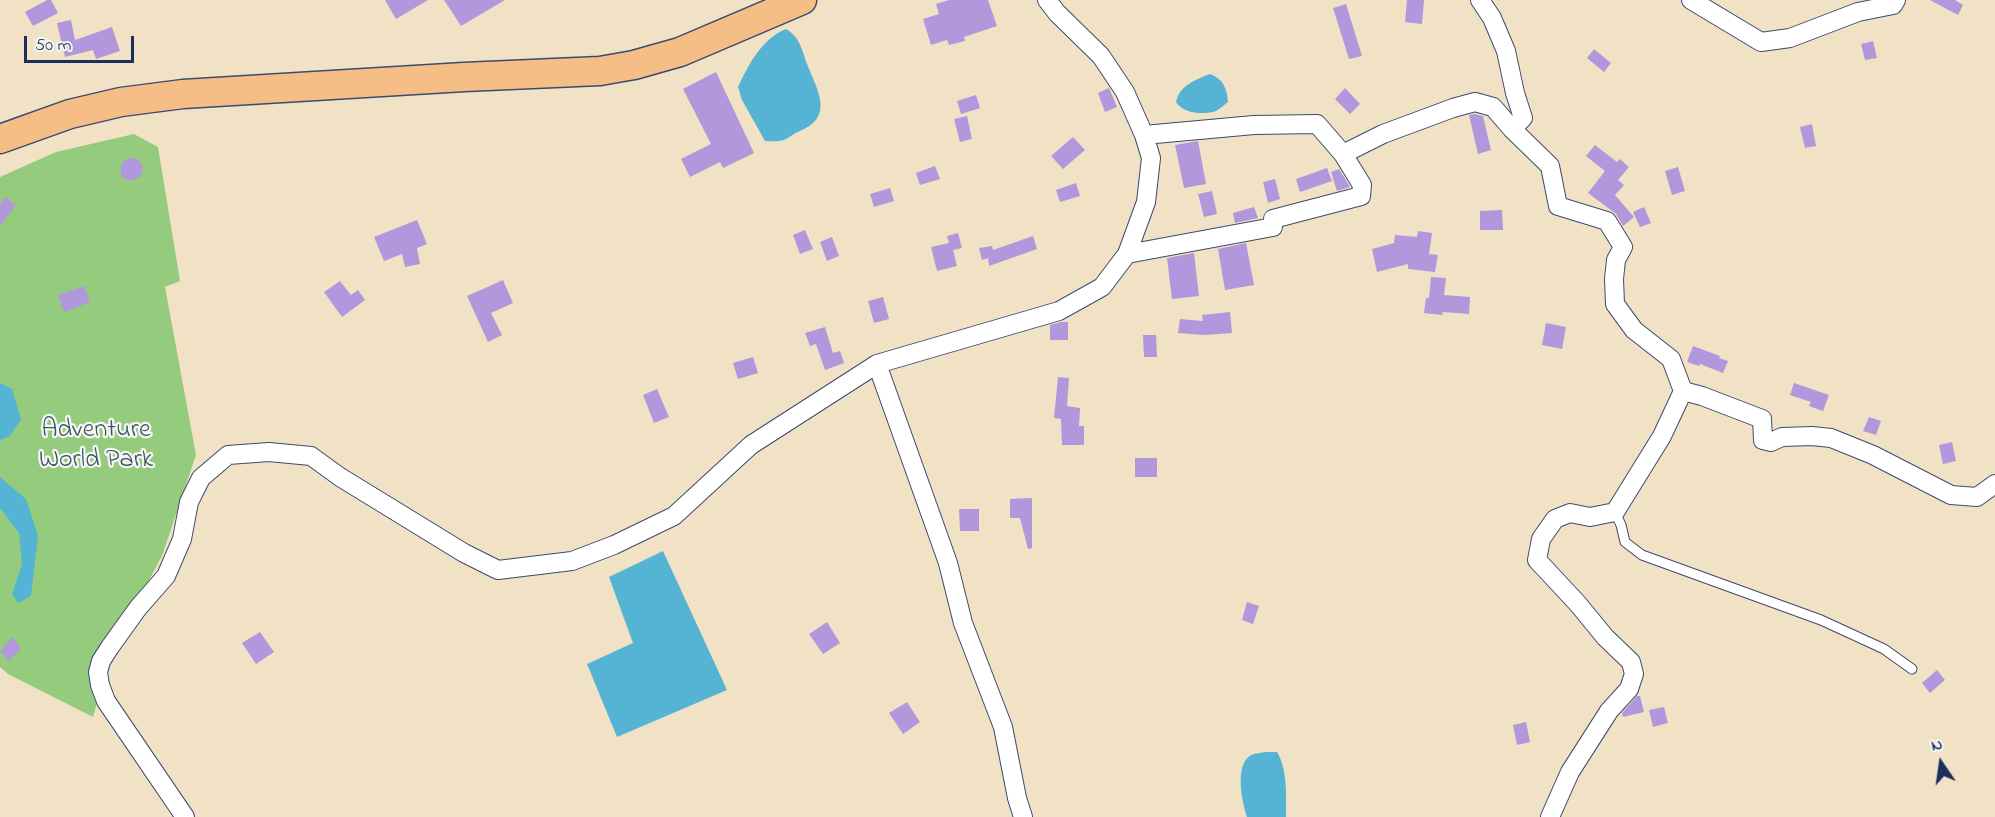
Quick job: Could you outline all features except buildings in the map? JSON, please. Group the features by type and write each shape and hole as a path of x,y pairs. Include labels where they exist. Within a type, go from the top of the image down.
{"highway":[{"path":"0,139 70,114 121,102 183,93 600,71 634,65 680,52 802,0"}],"street":[{"path":"185,817 106,701 98,672 110,647 138,608 166,576 182,539 189,502 201,478 228,455 269,452 311,456 340,477 464,553 498,570 572,561 674,516 751,445 877,364 1059,311 1102,287 1127,254 1146,202 1151,158 1144,135 1125,92 1101,56 1057,13 1047,0"},
{"path":"1480,0 1492,18 1506,51 1523,118 1512,129"},
{"path":"1690,0 1761,42 1790,38 1858,12 1893,5 1896,0"},
{"path":"1343,154 1383,134 1453,108 1475,102 1493,106 1512,129 1550,166 1558,206 1607,221 1623,247 1616,260 1615,304 1634,330 1671,359 1683,392 1662,436 1615,512 1590,517 1570,513 1555,519 1541,539 1537,560 1605,637 1631,662 1634,674 1629,689 1609,711 1570,772 1550,817"},
{"path":"1127,254 1273,226 1273,219 1361,196 1362,185 1343,154 1317,124 1254,125 1144,135"},
{"path":"877,364 948,563 963,623 1004,728 1017,798 1023,817"},
{"path":"1683,392 1702,396 1761,419 1763,440 1771,442 1782,437 1812,436 1831,438 1873,455 1951,495 1977,497 1995,484"}],"lane":[{"path":"1615,512 1625,542 1642,555 1821,620 1884,649 1912,669"}],"green space":[{"name":"Adventure World Park","path":"134,134 158,147 180,281 165,287 196,455 162,556 113,647 93,717 8,674 0,667 0,177 56,152"}],"water":[{"path":"786,29 791,32 802,49 818,93 820,110 811,125 786,139 765,141 742,100 738,87 751,62 763,46 777,33"},
{"path":"1210,74 1224,85 1228,102 1216,111 1206,113 1189,111 1179,106 1176,102 1181,91 1194,81"},
{"path":"0,383 12,389 21,419 10,436 0,440"},
{"path":"0,477 26,499 38,536 31,596 18,603 12,594 22,564 19,533 0,508"},
{"path":"663,551 727,690 617,737 587,664 633,643 609,577"},
{"path":"1277,752 1281,759 1286,784 1286,817 1247,817 1241,784 1242,767 1251,755"}]}
